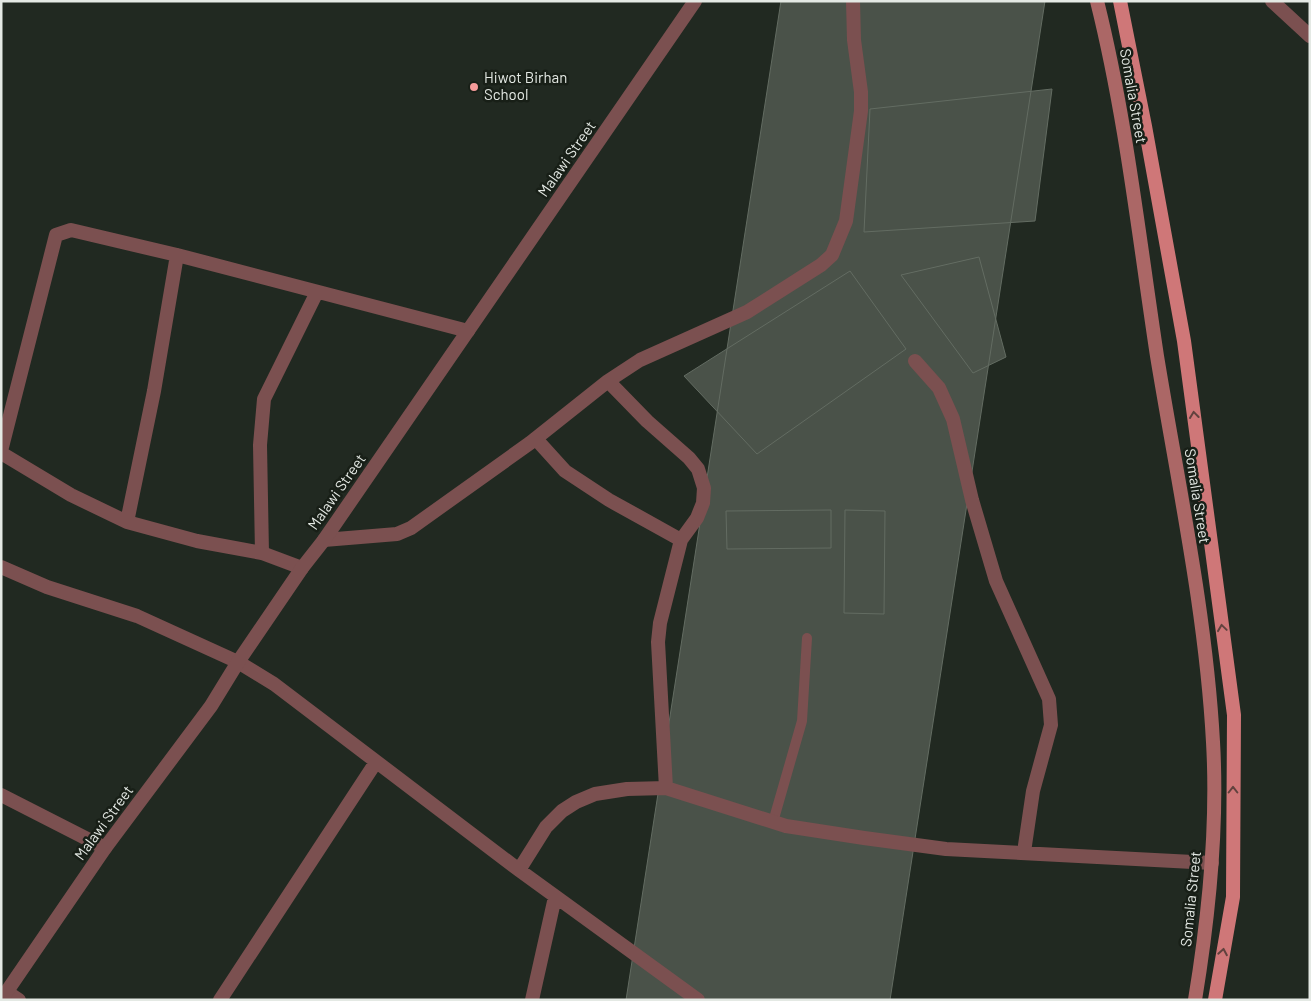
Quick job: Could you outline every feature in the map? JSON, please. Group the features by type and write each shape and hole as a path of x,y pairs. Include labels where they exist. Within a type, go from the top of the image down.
{"main road":[{"name":"Somalia Street","path":"1097,1 1116,90 1204,642 1213,743 1212,863 1203,950 1195,1000"},
{"path":"1120,1 1147,136 1184,341 1234,715 1232,897 1215,1000"}],"street":[{"name":"Malawi Street","path":"4,996 105,848 211,706 238,662 302,568 324,540 695,1"},
{"path":"324,540 397,534 410,528 536,439 608,381 640,360 747,312 821,265 832,255 846,221 861,111 861,92 854,40 853,1"},
{"path":"1272,1 1310,36"},
{"path":"302,568 262,553 197,541 127,522 71,495 1,452 56,235 63,231 71,230 177,255 468,331"},
{"path":"127,522 154,391 177,255"},
{"path":"262,553 260,444 264,399 316,292"},
{"path":"915,361 939,388 953,419 972,500 996,581 1049,699 1051,725 1033,791 1024,852"},
{"path":"608,381 647,422 689,458 702,477 704,488 697,518 681,540 662,614 658,642 666,788"},
{"path":"536,439 565,471 608,500 681,540"},
{"path":"1,567 47,587 137,616 238,662 274,684 519,870 698,1000"},
{"path":"220,1000 376,762"},
{"path":"519,870 546,827 562,811 576,802 595,794 627,789 666,788 773,822 833,834 946,848 1212,863"},
{"path":"1,795 105,848"},
{"path":"532,1000 555,896"},
{"path":"4,996 19,1000"}],"lane":[{"path":"773,822 802,721 807,638"}],"building":[{"path":"781,1 1045,1 890,1000 626,1000"},
{"path":"1052,89 1035,221 864,232 870,109"},
{"path":"979,257 1006,357 973,373 901,275"},
{"path":"850,271 906,349 757,454 684,376"},
{"path":"831,510 831,548 727,549 726,511"},
{"path":"845,510 885,511 884,614 844,613"}],"place":[{"name":"Hiwot Birhan School","path":"474,87"}]}
